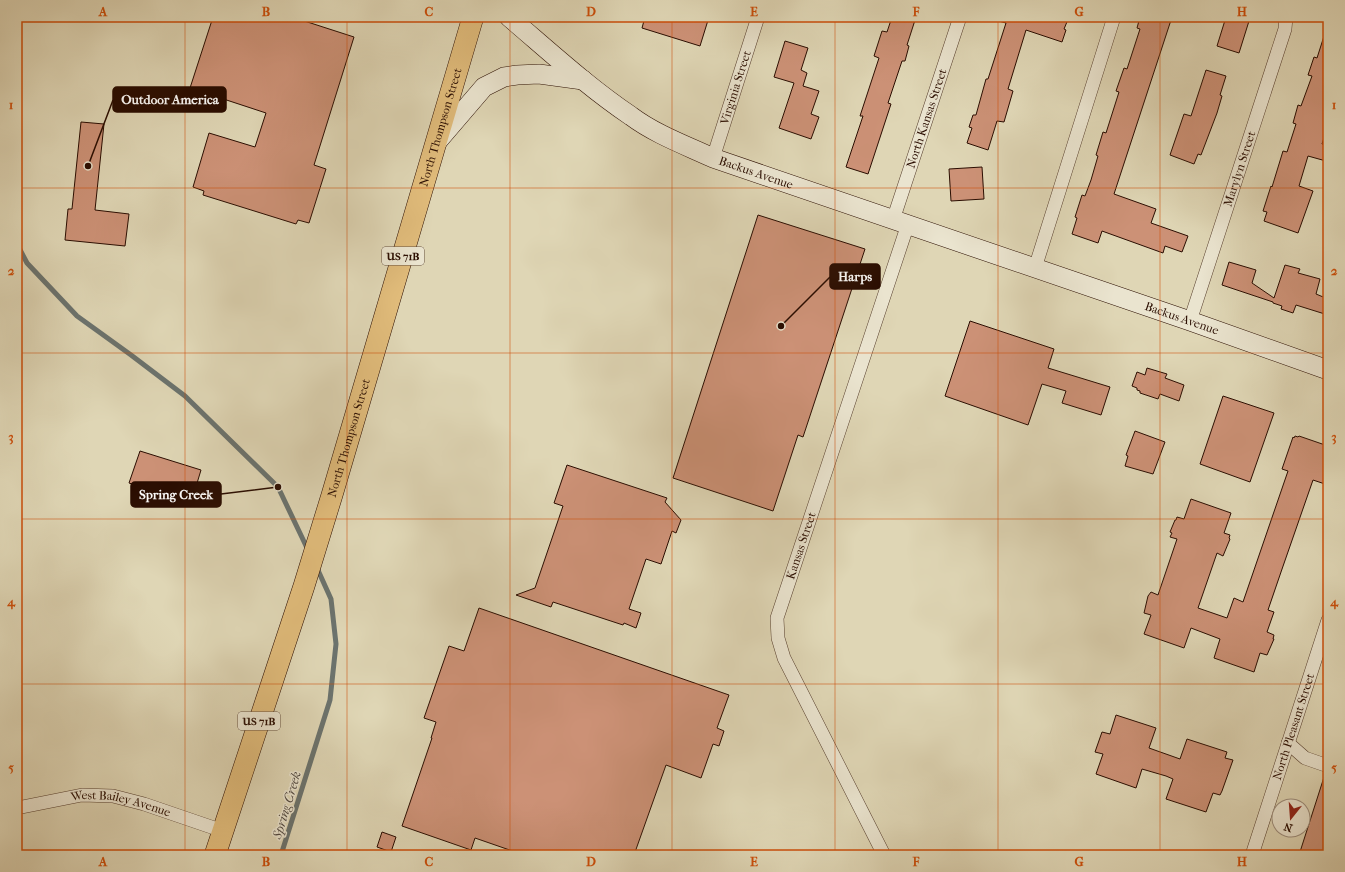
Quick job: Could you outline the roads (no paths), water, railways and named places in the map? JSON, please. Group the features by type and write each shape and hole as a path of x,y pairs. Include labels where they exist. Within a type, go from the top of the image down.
{"main road":[{"name":"North Thompson Street","path":"215,855 304,586 473,17"}],"street":[{"name":"Backus Avenue","path":"509,17 583,80 631,117 674,141 713,158 1190,321 1328,370"},
{"name":"Virginia Street","path":"713,158 758,17"},
{"name":"North Kansas Street","path":"901,222 960,17"},
{"path":"1035,268 1114,17"},
{"name":"Marylyn Street","path":"1190,321 1285,29 1286,17"},
{"path":"435,144 484,87 504,77 517,74 539,74 583,80"},
{"name":"Kansas Street","path":"884,855 784,658 778,638 777,618 901,222"},
{"name":"North Pleasant Street","path":"1252,855 1328,620"},
{"path":"1288,743 1305,758 1328,766"},
{"name":"West Bailey Avenue","path":"17,808 82,795 113,796 144,804 223,831"}],"waterway":[{"name":"Spring Creek","path":"17,244 27,263 77,316 185,396 278,487 308,550"},
{"name":"Spring Creek","path":"281,855 330,700 336,644 331,599 317,568"}],"place":[{"name":"Outdoor America","path":"88,166"},
{"name":"Harps","path":"781,326"},
{"name":"Spring Creek","path":"278,487"}]}
